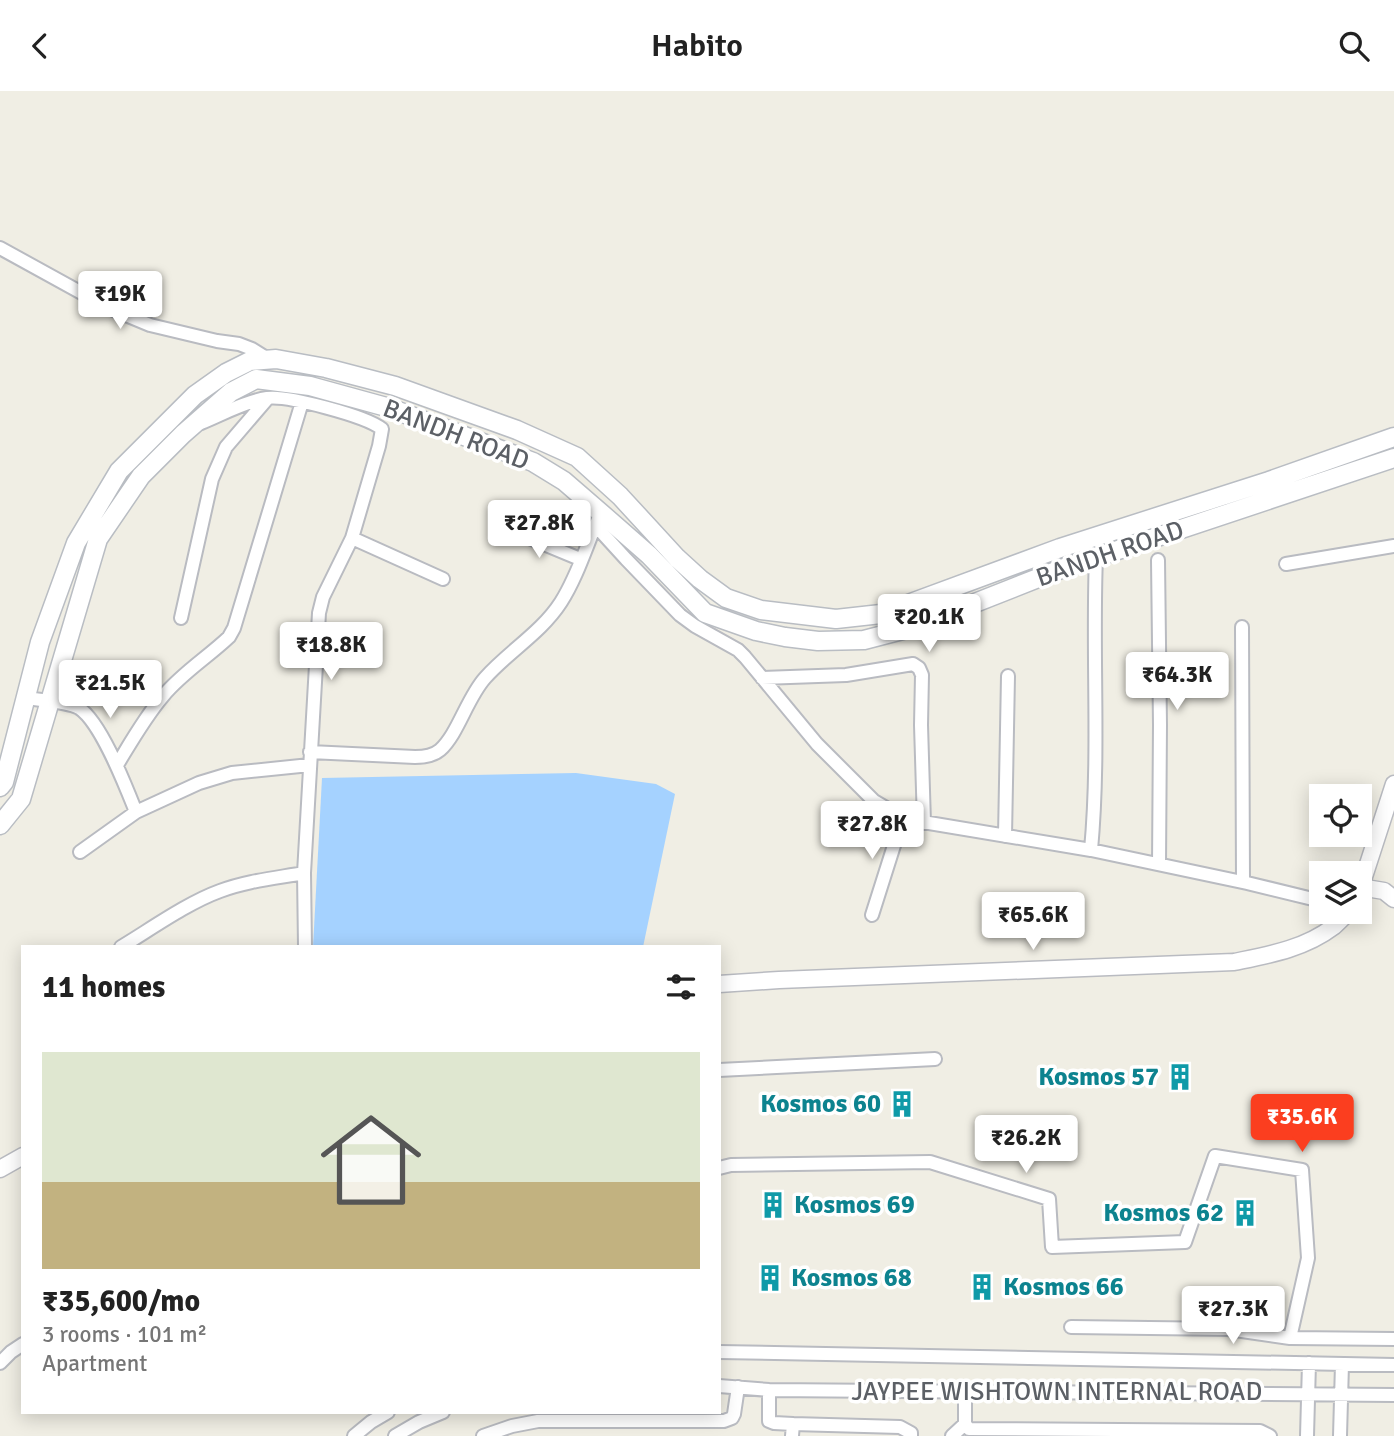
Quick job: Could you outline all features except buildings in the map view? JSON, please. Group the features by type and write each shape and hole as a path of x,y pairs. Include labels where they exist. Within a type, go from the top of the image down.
{"main road":[{"name":"BANDH ROAD","path":"0,787 4,782 40,642 76,543 119,471 195,395 226,373 250,361 268,359 326,368 395,386 517,430 577,457 620,496 692,572 726,598 761,610 836,619 881,614 1060,548 1269,481 1394,437"},
{"name":"BANDH ROAD","path":"0,825 21,799 98,540 141,476 189,428 231,392 256,379 310,386 390,408 533,462 564,481 598,519 649,555 705,613 756,631 818,641 864,640 914,627 1096,557 1394,458"},
{"path":"564,481 577,457"}],"street":[{"path":"0,248 109,308 150,325 239,344 268,359"},
{"path":"181,618 212,479 226,447 268,397"},
{"path":"189,428 268,397 302,402 344,413 376,424 382,429 352,538 323,597 319,613 304,873 305,945"},
{"path":"117,765 162,696 229,637 234,628 302,402"},
{"path":"80,852 136,812 199,783 232,773 310,758 415,757 439,752 476,689 546,622 559,604 569,588 598,519 670,606 695,626 738,650 817,744 874,801 903,817 924,823 1091,850 1309,898"},
{"path":"510,530 580,559"},
{"path":"352,538 443,579"},
{"path":"1286,564 1394,546"},
{"path":"1091,850 1096,799 1096,557"},
{"path":"1158,560 1159,864"},
{"path":"1242,627 1243,882"},
{"path":"762,678 845,675 902,664 913,664 919,668 922,675 924,823"},
{"path":"1005,836 1008,676"},
{"path":"26,698 76,707 86,714 117,765 136,812"},
{"path":"1369,861 1394,784"},
{"path":"872,915 903,817"},
{"path":"124,945 201,898 239,885 304,873"},
{"path":"1372,890 1384,891 1394,899"},
{"path":"721,984 1234,962 1278,953 1307,942 1336,924"},
{"path":"721,1070 935,1059"},
{"path":"721,1168 731,1165 930,1162 1049,1199 1052,1247 1185,1242 1215,1156 1302,1170 1308,1258 1290,1338"},
{"path":"0,1169 21,1157"},
{"path":"1071,1327 1228,1329 1290,1338 1394,1339"},
{"path":"0,1363 21,1345"},
{"name":"JAYPEE WISHTOWN INTERNAL ROAD","path":"721,1352 1394,1365"},
{"path":"1307,1436 1309,1363"},
{"path":"1340,1436 1342,1364"},
{"name":"JAYPEE WISHTOWN INTERNAL ROAD","path":"721,1386 769,1389 1394,1395"},
{"path":"483,1436 537,1421 724,1422 734,1414 738,1387"},
{"path":"769,1389 769,1421 792,1430 900,1427 907,1429 911,1436"},
{"path":"965,1391 965,1424 969,1429 1260,1431 1270,1436"},
{"path":"354,1436 385,1414"},
{"path":"395,1436 438,1414"},
{"path":"952,1436 965,1424"}],"water":[{"path":"576,773 656,784 675,794 643,945 313,945 322,778"}],"place":[{"name":"Kosmos 57","path":"1180,1077"},
{"name":"Kosmos 60","path":"902,1104"},
{"name":"Kosmos 69","path":"773,1205"},
{"name":"Kosmos 62","path":"1245,1213"},
{"name":"Kosmos 68","path":"770,1278"},
{"name":"Kosmos 66","path":"982,1287"}]}
